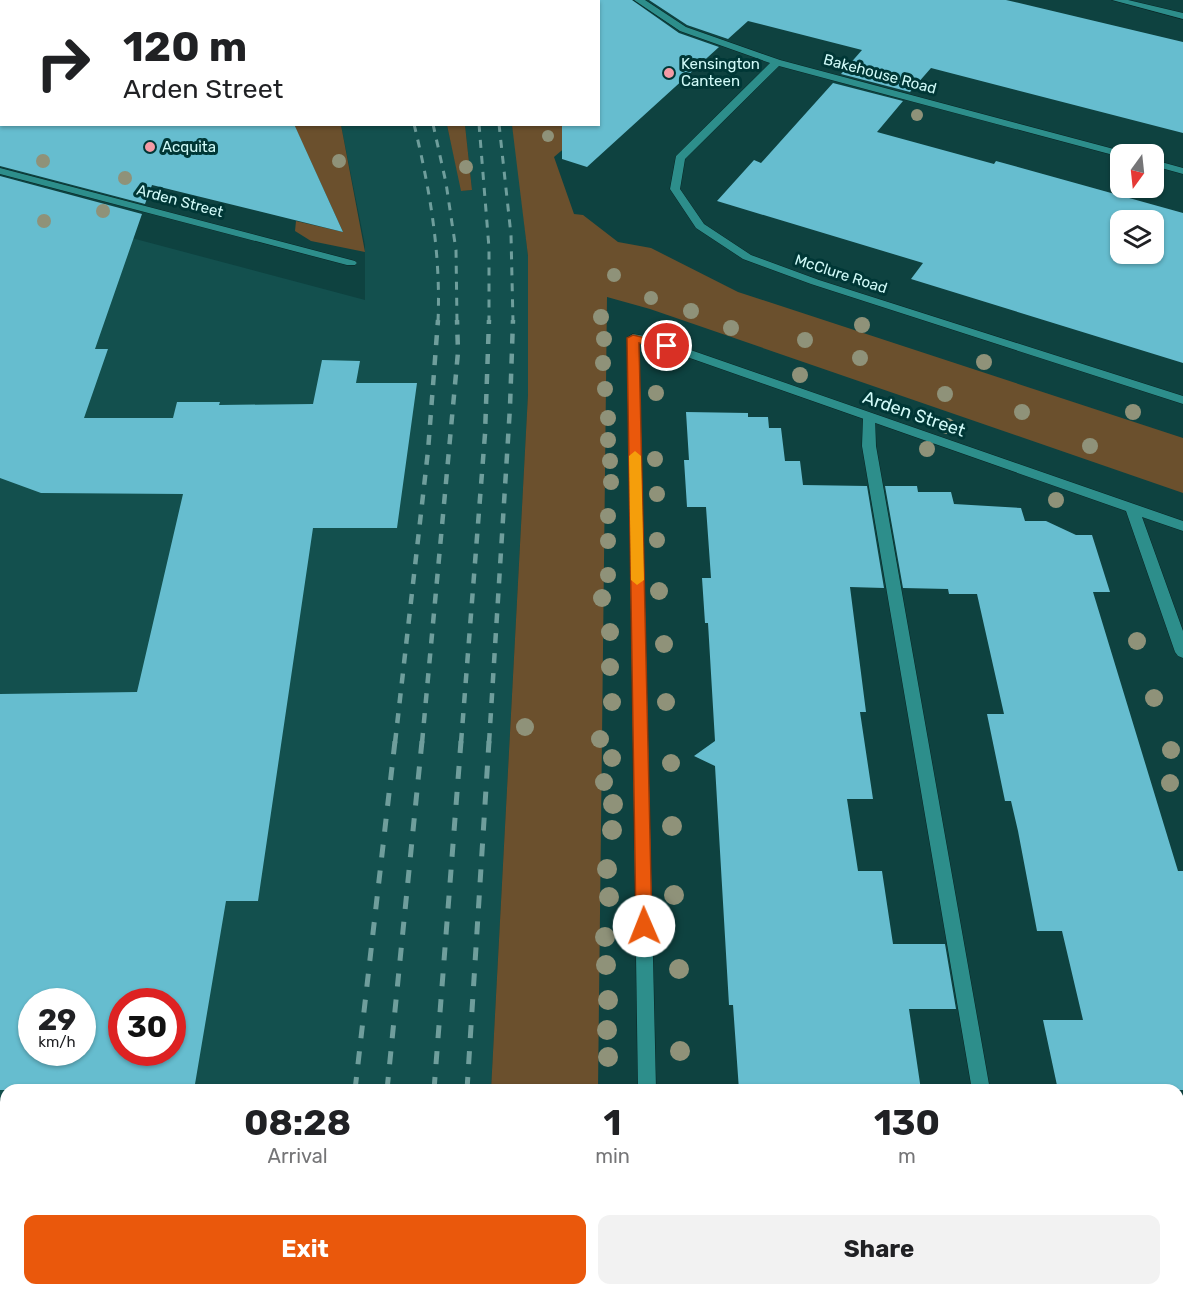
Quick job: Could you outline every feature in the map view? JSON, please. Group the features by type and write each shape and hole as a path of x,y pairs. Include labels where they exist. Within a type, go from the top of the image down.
{"street":[{"name":"Bakehouse Road","path":"639,0 683,29 777,62 1110,151"},
{"path":"1117,0 1183,16"},
{"name":"McClure Road","path":"777,62 680,158 675,189 700,226 747,257 796,275 1183,400"},
{"path":"1164,166 1183,171"},
{"name":"Arden Street","path":"0,171 351,263"},
{"name":"Arden Street","path":"647,1084 633,338 652,341 1183,526"},
{"path":"869,418 868,446 980,1084"},
{"path":"1132,508 1183,652"}],"shaded area":[{"path":"294,126 341,126 365,252 311,241 295,231 296,221 343,232"},
{"path":"341,126 447,126 462,191 472,190 465,126 512,126 528,256 528,394 491,1084 0,1084 0,203 365,300 365,245"},
{"path":"447,126 465,126 472,190 461,191"},
{"path":"512,126 563,126 574,140 554,157 574,214 583,215 618,242 651,248 738,292 1183,438 1183,493 650,309 607,297 598,1084 491,1084 528,394 528,256"}],"building":[{"path":"600,0 632,0 679,33 719,47 587,167 562,159 562,126 600,126"},
{"path":"649,0 1006,0 1183,42 1183,133 931,68 910,92 841,74 862,50 748,21 728,39 687,25"},
{"path":"833,83 903,101 877,132 994,164 996,161 1110,193 1110,198 1129,198 1183,213 1183,363 911,279 923,263 717,201 754,160 761,163"},
{"path":"0,126 295,126 343,232 152,185 145,204 0,166"},
{"path":"0,176 142,214 95,349 108,349 84,418 173,418 177,402 220,402 219,405 313,404 322,360 360,361 356,383 417,383 397,528 313,528 258,901 226,901 195,1084 0,1084 0,694 137,692 183,494 41,493 0,478"},
{"path":"686,412 748,413 748,417 768,417 769,428 781,428 785,461 800,461 803,485 867,486 884,588 850,587 866,712 860,712 873,799 847,799 858,871 882,871 893,944 945,944 956,1009 909,1009 920,1084 739,1084 733,1005 729,1005 715,766 694,756 715,741 708,623 705,623 702,578 711,578 706,507 687,507 684,460 689,460"},
{"path":"885,486 917,486 918,492 951,492 954,504 1021,508 1025,521 1046,521 1076,535 1092,535 1110,592 1093,592 1178,871 1183,871 1183,1084 1057,1084 1043,1020 1083,1020 1062,931 1037,931 1018,831 1011,801 1005,801 987,714 1004,714 977,594 949,594 948,589 903,588"}],"railway":[{"path":"414,126 433,222 438,272 438,320"},
{"path":"433,126 446,183 456,250 457,322"},
{"path":"479,126 489,248 489,320"},
{"path":"499,126 511,235 513,321"},
{"path":"395,743 428,451 438,320"},
{"path":"422,743 458,352 457,320"},
{"path":"461,743 485,434 489,320"},
{"path":"489,743 510,407 513,321"},
{"path":"356,1084 395,741"},
{"path":"388,1084 422,741"},
{"path":"434,1084 461,741"},
{"path":"467,1084 489,741"}],"slow traffic":[{"path":"635,456 637,580"}],"place":[{"name":"Kensington Canteen","path":"669,73"},
{"name":"Acquita","path":"150,147"}],"route":[{"path":"644,926 633,338 667,346"}]}
